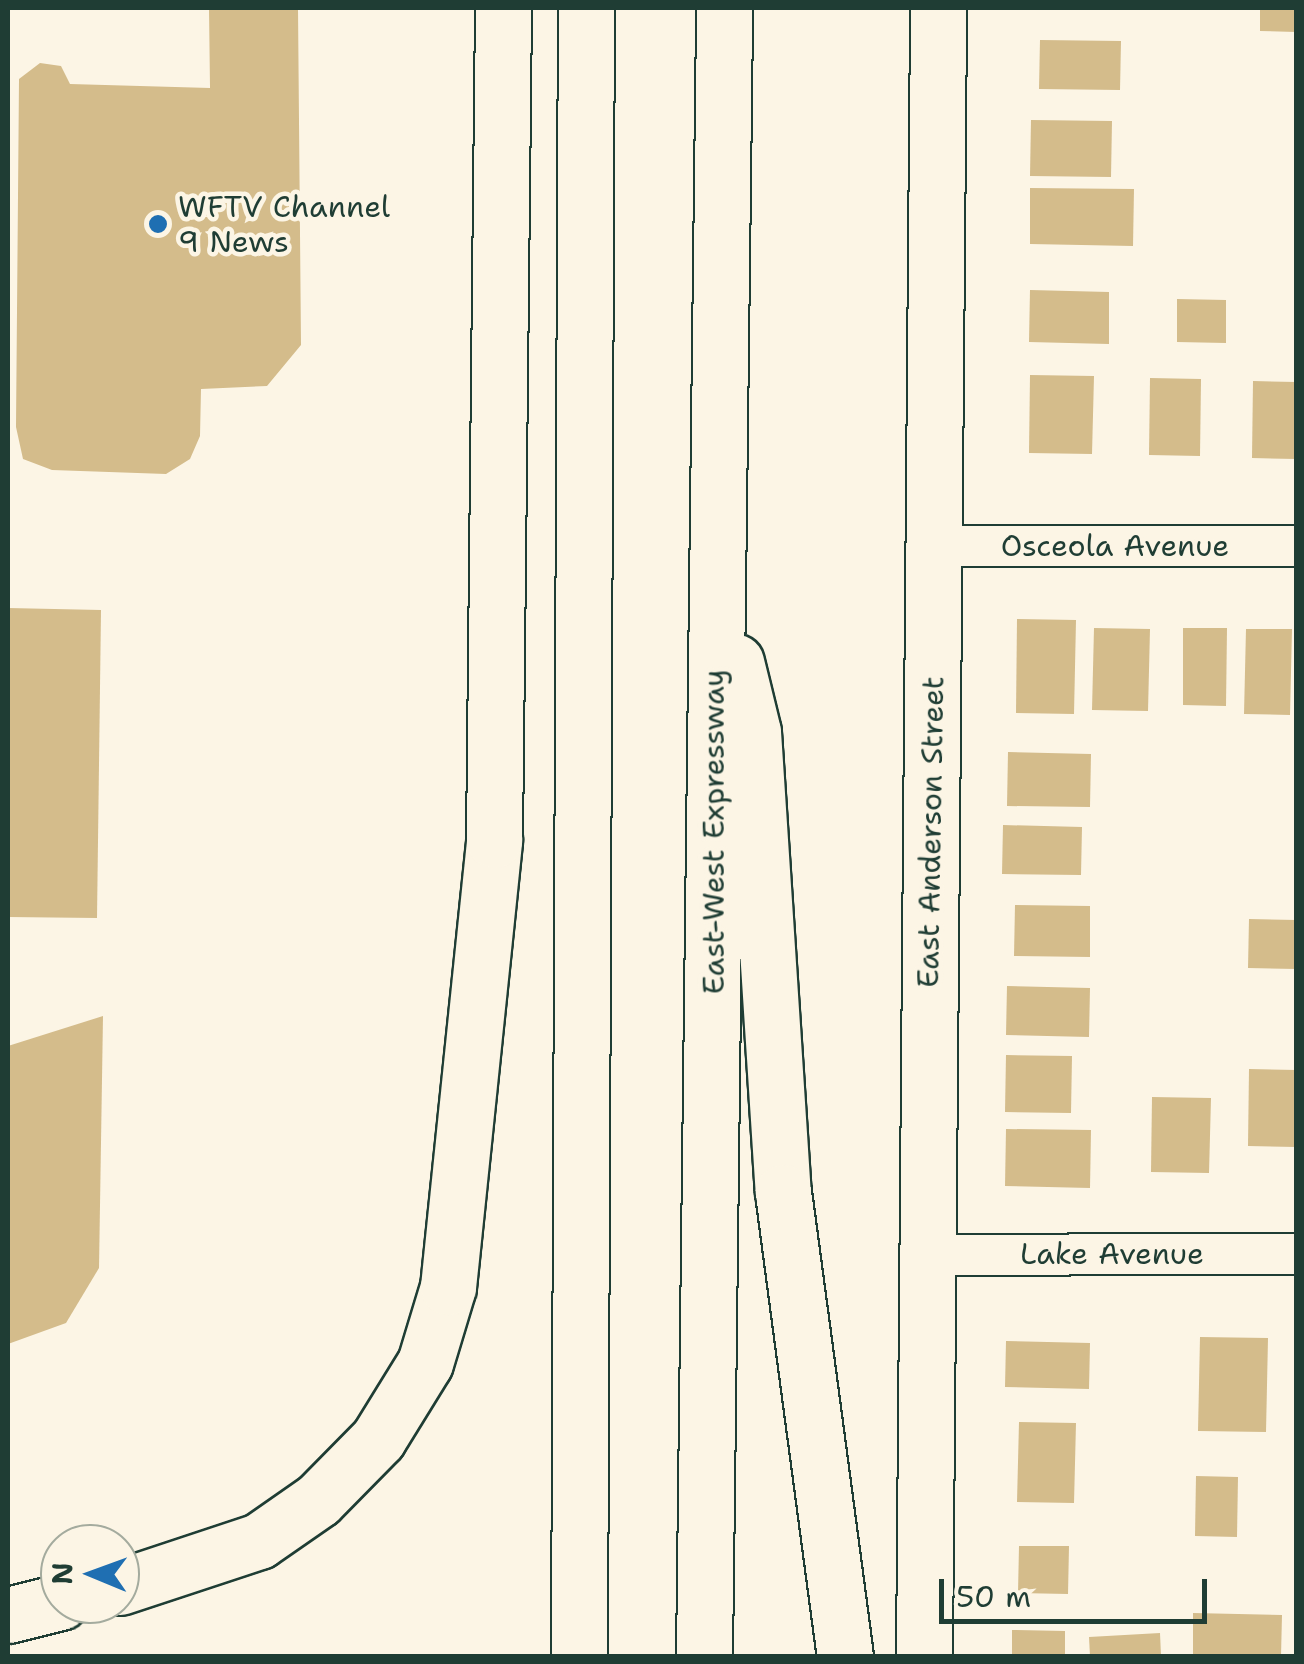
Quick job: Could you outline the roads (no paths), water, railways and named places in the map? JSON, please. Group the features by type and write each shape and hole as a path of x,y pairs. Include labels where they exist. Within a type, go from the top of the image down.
{"main road":[{"path":"140,1580 259,1541 318,1500 378,1439 425,1363 448,1287 494,840 503,8"},
{"path":"579,1656 586,8"},
{"name":"East-West Expressway","path":"704,1656 724,8"},
{"name":"East Anderson Street","path":"924,1656 938,8"},
{"path":"716,583 753,732 783,1192 845,1656"},
{"path":"8,1615 40,1607"}],"street":[{"name":"Osceola Avenue","path":"934,546 1296,546"},
{"name":"Lake Avenue","path":"928,1254 1296,1254"}],"place":[{"name":"WFTV Channel 9 News","path":"158,224"}]}
